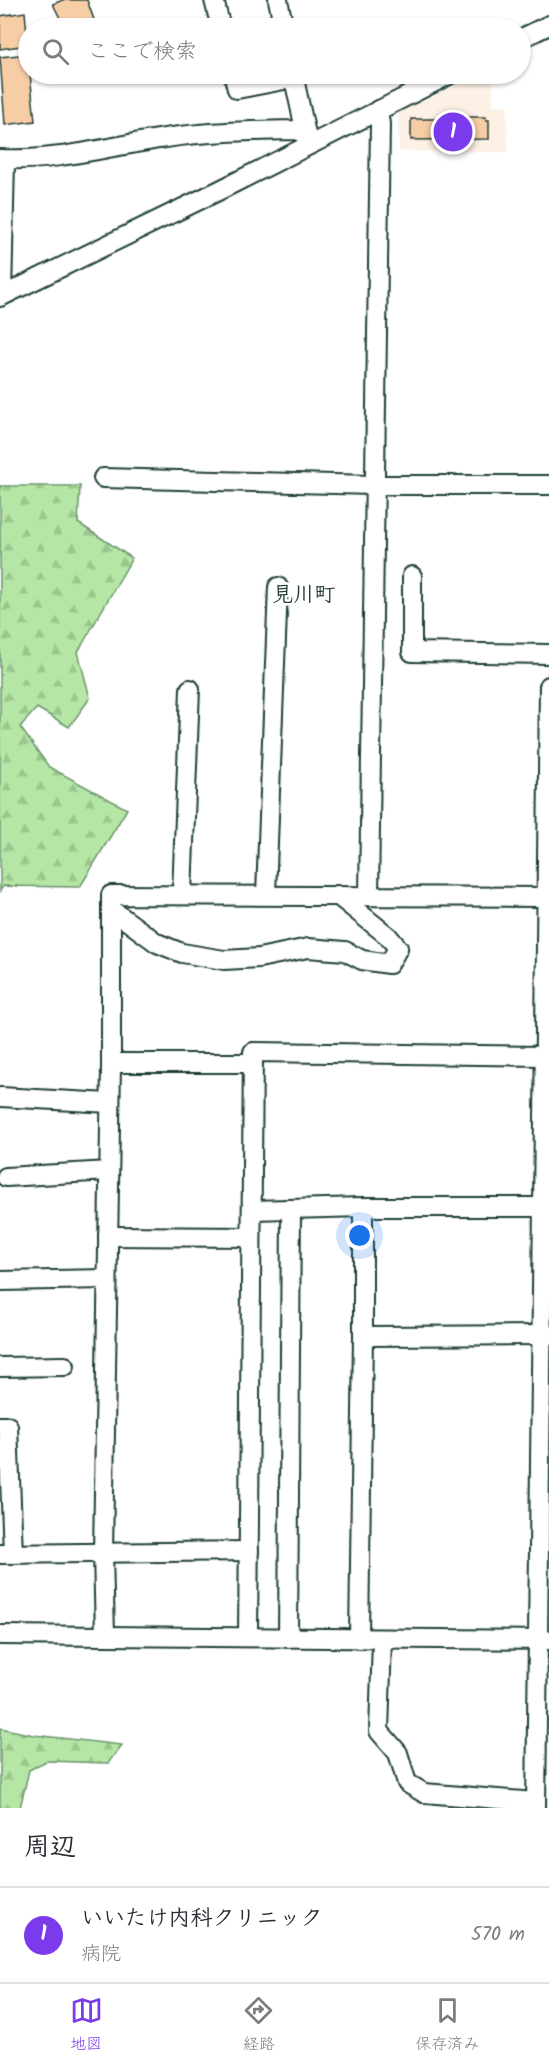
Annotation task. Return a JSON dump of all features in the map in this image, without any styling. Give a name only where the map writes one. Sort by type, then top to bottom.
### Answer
[{"type":"street","points":[[214,0],[218,18]]},
{"type":"street","points":[[278,0],[282,18]]},
{"type":"street","points":[[531,34],[549,25]]},
{"type":"street","points":[[236,84],[237,89],[259,84]]},
{"type":"street","points":[[296,84],[310,138]]},
{"type":"street","points":[[310,138],[299,130],[225,132],[167,138],[42,158],[3,159],[1,297],[310,138],[378,110],[431,84]]},
{"type":"street","points":[[369,896],[373,484],[380,124],[378,110]]},
{"type":"street","points":[[103,478],[549,485]]},
{"type":"street","points":[[412,576],[412,652],[549,654]]},
{"type":"street","points":[[266,894],[278,587]]},
{"type":"street","points":[[382,1640],[379,1731],[398,1753],[408,1783],[424,1793],[536,1805],[543,1641],[545,1335],[543,1207],[547,1086],[545,1056],[549,686]]},
{"type":"street","points":[[182,894],[190,689]]},
{"type":"street","points":[[105,1635],[102,1552],[111,1063],[111,895],[546,897]]},
{"type":"street","points":[[111,909],[157,943],[182,953],[224,960],[259,958],[308,948],[345,951],[362,960],[389,964],[398,948],[388,936],[337,895]]},
{"type":"street","points":[[248,1637],[253,1052],[545,1056]]},
{"type":"street","points":[[111,1063],[253,1063]]},
{"type":"street","points":[[0,1097],[110,1103]]},
{"type":"street","points":[[6,1177],[109,1171]]},
{"type":"street","points":[[252,1210],[363,1207],[543,1207]]},
{"type":"street","points":[[359,1639],[363,1207]]},
{"type":"street","points":[[288,1638],[291,1209]]},
{"type":"street","points":[[108,1236],[251,1237]]},
{"type":"street","points":[[0,1281],[107,1279]]},
{"type":"street","points":[[363,1336],[545,1335]]},
{"type":"street","points":[[0,1367],[65,1366]]},
{"type":"street","points":[[0,1426],[8,1426],[6,1554],[249,1551]]},
{"type":"street","points":[[0,1635],[543,1641]]},
{"type":"shaded area","points":[[458,84],[493,84],[493,105],[507,106],[508,152],[399,151],[398,113]]},
{"type":"green space","points":[[0,486],[80,486],[78,523],[132,558],[78,652],[90,698],[69,727],[37,708],[20,727],[49,767],[127,809],[80,887],[3,886],[0,891]]},
{"type":"green space","points":[[0,1728],[34,1735],[122,1745],[108,1763],[46,1761],[29,1770],[20,1808],[0,1808]]},
{"type":"building","points":[[63,0],[87,0],[93,18],[60,18],[53,4]]},
{"type":"building","points":[[25,12],[26,18],[18,18],[18,46],[0,49],[0,16]]},
{"type":"building","points":[[18,55],[18,84],[31,84],[35,121],[5,125],[0,57]]},
{"type":"building","points":[[442,117],[486,117],[486,120],[489,120],[489,139],[411,140],[411,119],[442,119]]},
{"type":"place","name":"いいたけ内科クリニック","points":[[453,132]]},
{"type":"district","name":"見川町","points":[[304,594]]}]
